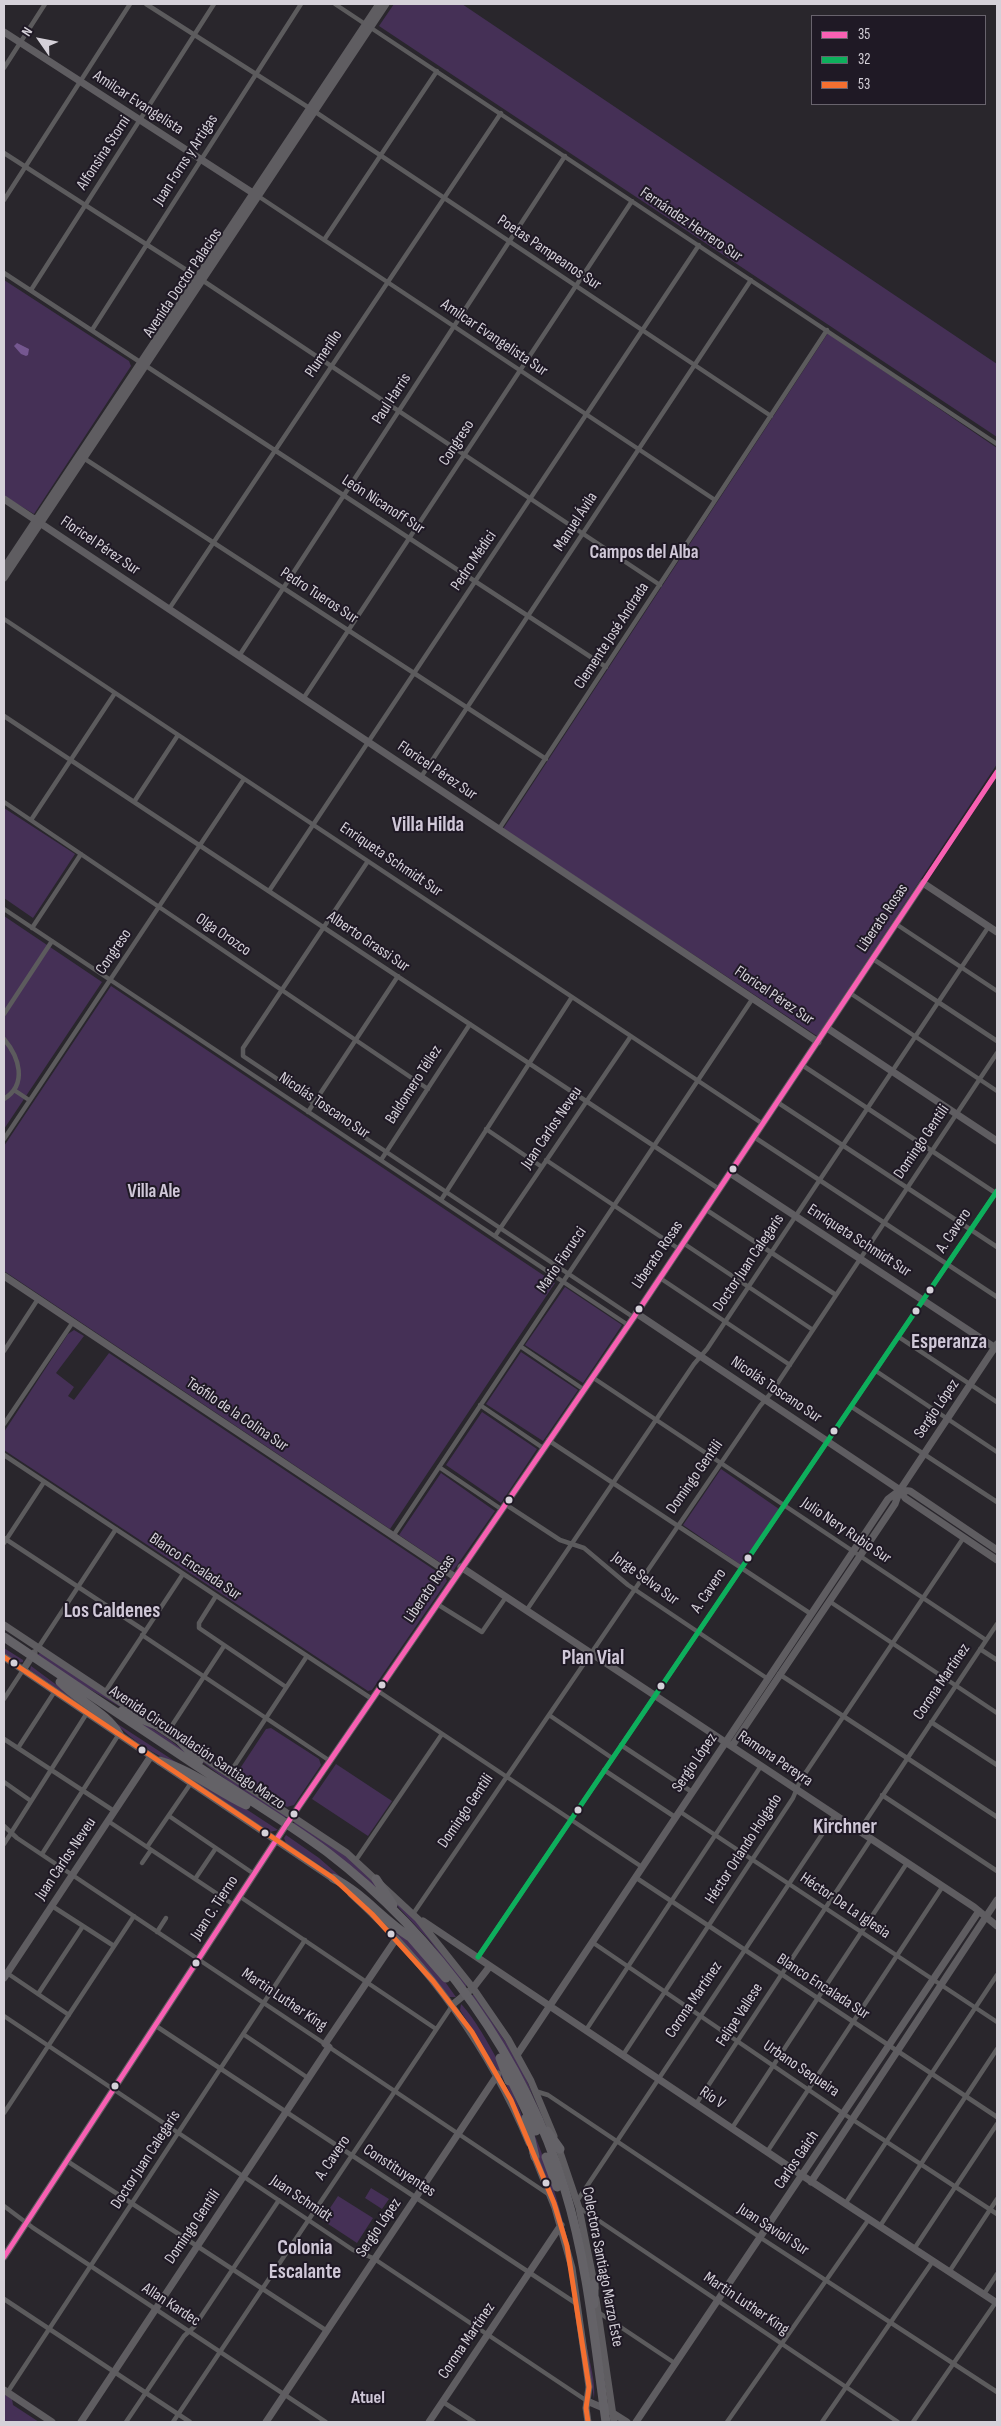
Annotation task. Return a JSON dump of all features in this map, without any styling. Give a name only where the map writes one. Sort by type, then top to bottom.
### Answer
[{"type":"highway","name":"Avenida Circunvalación Santiago Marzo","points":[[4,1639],[60,1682],[327,1852],[374,1892],[422,1940],[448,1970],[500,2058],[534,2126],[563,2205],[580,2282],[600,2407],[606,2422]]},
{"type":"highway","name":"Avenida Circunvalación Santiago Marzo","points":[[31,1658],[72,1682],[249,1804]]},
{"type":"highway","points":[[60,1682],[76,1697],[109,1719],[119,1734]]},
{"type":"highway","points":[[72,1682],[90,1690],[123,1712],[154,1724]]},
{"type":"highway","points":[[180,1741],[196,1759],[228,1781],[249,1804]]},
{"type":"highway","points":[[156,1758],[182,1768],[216,1790],[249,1804]]},
{"type":"highway","name":"Avenida Circunvalación Santiago Marzo","points":[[285,1827],[339,1870],[412,1938],[463,1996],[494,2036],[521,2084],[552,2156],[568,2203],[586,2281],[600,2381],[600,2422]]},
{"type":"highway","points":[[333,1878],[355,1890],[394,1926],[412,1938]]},
{"type":"highway","points":[[376,1879],[393,1904],[426,1939],[448,1970]]},
{"type":"highway","points":[[500,2058],[524,2114],[535,2157]]},
{"type":"highway","points":[[521,2084],[532,2099],[548,2132],[560,2150]]},
{"type":"highway","points":[[594,2284],[594,2304],[600,2354],[600,2381]]},
{"type":"street","points":[[4,68],[45,4]]},
{"type":"street","points":[[4,200],[130,4]]},
{"type":"street","name":"Poetas Pampeanos Sur","points":[[146,4],[312,110],[771,416]]},
{"type":"street","name":"Alfonsina Storni","points":[[31,290],[214,4]]},
{"type":"street","name":"Juan Forns y Artigas","points":[[92,330],[301,4]]},
{"type":"street","name":"Fernández Herrero Sur","points":[[335,4],[997,444]]},
{"type":"street","name":"Avenida Doctor Palacios","points":[[4,578],[38,522],[368,25],[379,4]]},
{"type":"street","name":"Avenida Doctor Palacios","points":[[368,25],[386,4]]},
{"type":"street","name":"Amilcar Evangelista","points":[[4,32],[255,195]]},
{"type":"street","points":[[324,240],[437,71]]},
{"type":"street","name":"Plumerillo","points":[[169,609],[501,113]]},
{"type":"street","points":[[4,153],[200,279],[660,585]]},
{"type":"street","name":"Paul Harris","points":[[239,656],[565,156]]},
{"type":"street","name":"Amilcar Evangelista Sur","points":[[255,195],[715,500]]},
{"type":"street","name":"Congreso","points":[[304,699],[632,201]]},
{"type":"street","name":"Pedro Médici","points":[[269,891],[699,245]]},
{"type":"street","name":"León Nicanoff Sur","points":[[4,273],[606,667]]},
{"type":"street","name":"Manuel Ávila","points":[[421,778],[751,280]]},
{"type":"street","name":"Clemente José Andrada","points":[[499,830],[827,330]]},
{"type":"street","name":"Pedro Tueros Sur","points":[[81,457],[546,759]]},
{"type":"street","name":"Floricel Pérez Sur","points":[[4,499],[818,1042]]},
{"type":"street","name":"Avenida Doctor Palacios","points":[[4,568],[38,522]]},
{"type":"street","name":"Enriqueta Schmidt Sur","points":[[4,619],[762,1124]]},
{"type":"street","points":[[31,820],[115,693]]},
{"type":"street","name":"Alberto Grassi Sur","points":[[4,716],[719,1189]]},
{"type":"street","points":[[134,802],[178,735]]},
{"type":"street","name":"Liberato Rosas","points":[[285,1827],[660,1278],[997,772]]},
{"type":"street","name":"Congreso","points":[[4,1139],[244,779]]},
{"type":"street","name":"Olga Orozco","points":[[4,802],[428,1089]]},
{"type":"street","points":[[32,928],[81,854]]},
{"type":"street","points":[[282,990],[368,861]]},
{"type":"street","points":[[924,883],[997,932]]},
{"type":"street","name":"Nicolás Toscano Sur","points":[[4,909],[628,1325]]},
{"type":"street","points":[[896,924],[997,991]]},
{"type":"street","name":"Doctor Juan Calegaris","points":[[526,1610],[725,1322],[989,926]]},
{"type":"street","points":[[4,1014],[52,941]]},
{"type":"street","points":[[873,959],[997,1041]]},
{"type":"street","points":[[308,1112],[398,976]]},
{"type":"street","name":"Nicolás Toscano Sur","points":[[282,990],[242,1050],[242,1054],[313,1104],[568,1274],[701,1357],[900,1490],[908,1491],[966,1534],[997,1560]]},
{"type":"street","points":[[850,993],[997,1091]]},
{"type":"street","points":[[441,1200],[572,997]]},
{"type":"street","name":"Mario Fiorucci","points":[[393,1536],[753,998]]},
{"type":"street","name":"Baldomero Téllez","points":[[381,1160],[470,1024]]},
{"type":"street","points":[[826,1028],[997,1141]]},
{"type":"street","name":"Juan Carlos Neveu","points":[[495,1236],[631,1036]]},
{"type":"street","points":[[4,1039],[17,1060],[19,1076],[14,1090],[4,1099]]},
{"type":"street","name":"Domingo Gentili","points":[[413,1914],[634,1589],[790,1365],[997,1054]]},
{"type":"street","points":[[802,1065],[997,1193]]},
{"type":"street","points":[[14,1090],[30,1100]]},
{"type":"street","points":[[777,1102],[997,1248]]},
{"type":"street","points":[[486,1129],[542,1167]]},
{"type":"street","points":[[754,1136],[997,1297]]},
{"type":"street","points":[[546,1160],[813,1330]]},
{"type":"street","name":"Enriqueta Schmidt Sur","points":[[730,1173],[996,1347]]},
{"type":"street","name":"A. Cavero","points":[[478,1957],[997,1193]]},
{"type":"street","points":[[706,1209],[836,1295]]},
{"type":"street","name":"Teófilo de la Colina Sur","points":[[5,1278],[455,1577]]},
{"type":"street","points":[[660,1278],[790,1365]]},
{"type":"street","points":[[4,1352],[6,1343],[38,1299]]},
{"type":"street","points":[[4,1424],[73,1322]]},
{"type":"street","points":[[899,1337],[997,1402]]},
{"type":"street","points":[[520,1346],[583,1389]]},
{"type":"street","name":"Sergio López","points":[[517,2054],[692,1792],[829,1601],[890,1498],[900,1490],[996,1347]]},
{"type":"street","points":[[876,1372],[997,1452]]},
{"type":"street","name":"Julio Nery Rubio Sur","points":[[592,1376],[986,1640]]},
{"type":"street","points":[[480,1405],[543,1448]]},
{"type":"street","points":[[852,1406],[997,1502]]},
{"type":"street","points":[[548,1440],[812,1614]]},
{"type":"street","name":"Blanco Encalada Sur","points":[[4,1455],[372,1699]]},
{"type":"street","name":"Jorge Selva Sur","points":[[439,1466],[562,1541],[584,1548],[634,1589],[768,1679]]},
{"type":"street","points":[[44,1482],[5,1540],[79,1586],[204,1676],[330,1760]]},
{"type":"street","points":[[4,1699],[116,1530]]},
{"type":"street","name":"Nicolás Toscano Sur","points":[[966,1534],[997,1550]]},
{"type":"street","name":"Héctor Orlando Holgado","points":[[623,2055],[844,1716],[966,1534]]},
{"type":"street","name":"Sergio López","points":[[728,1744],[768,1679],[777,1672],[812,1614],[857,1553]]},
{"type":"street","name":"Ramona Pereyra","points":[[461,1568],[943,1886],[997,1926]]},
{"type":"street","points":[[104,1692],[183,1574]]},
{"type":"street","points":[[216,1596],[198,1626],[201,1631],[286,1686]]},
{"type":"street","points":[[437,1604],[482,1632],[506,1597]]},
{"type":"street","points":[[829,1601],[997,1713]]},
{"type":"street","name":"Corona Martínez","points":[[859,1831],[997,1624]]},
{"type":"street","name":"Colectora Santiago Marzo Este","points":[[4,1625],[356,1860],[413,1914],[473,1988],[517,2054],[535,2091],[560,2150],[578,2204],[594,2284],[614,2422]]},
{"type":"street","points":[[167,1733],[224,1646]]},
{"type":"street","points":[[980,1649],[997,1660]]},
{"type":"street","points":[[229,1774],[307,1656]]},
{"type":"street","name":"Colectora Santiago Marzo Este","points":[[4,1657],[333,1878],[396,1939],[452,2005],[498,2074],[535,2157],[561,2225],[572,2268],[589,2387],[587,2401],[588,2422]]},
{"type":"street","points":[[777,1672],[997,1817]]},
{"type":"street","points":[[18,1748],[55,1691]]},
{"type":"street","points":[[378,1691],[642,1867]]},
{"type":"street","points":[[4,1844],[87,1712]]},
{"type":"street","points":[[548,1716],[612,1758]]},
{"type":"street","points":[[931,1722],[997,1766]]},
{"type":"street","points":[[42,1854],[119,1734]]},
{"type":"street","points":[[356,1860],[442,1734]]},
{"type":"street","points":[[4,1739],[114,1811]]},
{"type":"street","points":[[621,1745],[692,1792]]},
{"type":"street","name":"Juan Carlos Neveu","points":[[5,1976],[114,1811],[156,1758]]},
{"type":"street","points":[[586,2030],[761,1766]]},
{"type":"street","name":"Héctor De La Iglesia","points":[[604,1770],[716,1835],[997,2022]]},
{"type":"street","points":[[4,1782],[31,1801]]},
{"type":"street","points":[[142,1863],[149,1848],[191,1782]]},
{"type":"street","points":[[882,1795],[997,1871]]},
{"type":"street","name":"Corona Martínez","points":[[578,2204],[617,2141],[834,1815]]},
{"type":"street","points":[[169,1816],[254,1874]]},
{"type":"street","points":[[108,1821],[234,1905]]},
{"type":"street","name":"Martin Luther King","points":[[4,1826],[72,1875],[550,2196]]},
{"type":"street","name":"Juan C. Tierno","points":[[4,2257],[285,1827]]},
{"type":"street","name":"Felipe Vallese","points":[[696,2104],[871,1839]]},
{"type":"street","points":[[195,1879],[216,1848]]},
{"type":"street","points":[[732,2128],[907,1863]]},
{"type":"street","name":"Blanco Encalada Sur","points":[[635,1876],[817,1999],[997,2117]]},
{"type":"street","points":[[767,2152],[943,1886]]},
{"type":"street","points":[[239,1896],[436,2029]]},
{"type":"street","name":"Carlos Gaich","points":[[811,2182],[997,1900]]},
{"type":"street","points":[[52,1906],[114,1946]]},
{"type":"street","name":"Carlos Gaich","points":[[636,2422],[803,2176],[979,1911]]},
{"type":"street","name":"Río V","points":[[413,1914],[811,2182],[997,2303]]},
{"type":"street","points":[[4,2113],[134,1916]]},
{"type":"street","points":[[157,1932],[166,1918]]},
{"type":"street","points":[[38,1994],[83,1926]]},
{"type":"street","name":"Domingo Gentili","points":[[81,2422],[286,2112],[366,1982],[396,1939]]},
{"type":"street","name":"Doctor Juan Calegaris","points":[[6,2392],[132,2204],[304,1940]]},
{"type":"street","name":"Urbano Sequeira","points":[[592,1942],[844,2114],[997,2214]]},
{"type":"street","name":"A. Cavero","points":[[173,2422],[452,2005],[473,1988],[490,1966]]},
{"type":"street","points":[[845,2204],[997,1975]]},
{"type":"street","points":[[5,1976],[38,1994],[69,2015]]},
{"type":"street","name":"Juan Schmidt","points":[[4,2016],[307,2220],[355,2251],[375,2260],[587,2401],[613,2413],[626,2422]]},
{"type":"street","name":"Constituyentes","points":[[156,2026],[577,2304]]},
{"type":"street","points":[[243,2034],[308,2078]]},
{"type":"street","points":[[880,2226],[997,2049]]},
{"type":"street","name":"Sergio López","points":[[266,2422],[498,2074]]},
{"type":"street","name":"Juan Savioli Sur","points":[[535,2091],[548,2095],[761,2238],[997,2392]]},
{"type":"street","points":[[914,2249],[997,2124]]},
{"type":"street","points":[[67,2161],[327,2331]]},
{"type":"street","points":[[949,2272],[997,2199]]},
{"type":"street","points":[[126,2422],[233,2270],[279,2200]]},
{"type":"street","name":"Martin Luther King","points":[[578,2204],[898,2422]]},
{"type":"street","name":"Allan Kardec","points":[[4,2206],[90,2266],[326,2422]]},
{"type":"street","points":[[728,2422],[869,2219]]},
{"type":"street","name":"Corona Martínez","points":[[429,2422],[561,2225]]},
{"type":"street","points":[[822,2422],[933,2261]]},
{"type":"street","points":[[984,2294],[997,2274]]},
{"type":"street","points":[[4,2299],[190,2422]]},
{"type":"street","points":[[913,2422],[997,2303]]},
{"type":"street","points":[[598,2312],[676,2364]]},
{"type":"street","points":[[6,2392],[52,2422]]},
{"type":"street","points":[[443,2402],[474,2422]]},
{"type":"shaded area","points":[[394,4],[462,4],[997,364],[997,437],[379,26]]},
{"type":"shaded area","points":[[4,280],[129,361],[131,366],[34,514],[4,496]]},
{"type":"shaded area","points":[[828,333],[997,448],[997,764],[817,1036],[503,829]]},
{"type":"shaded area","points":[[17,343],[29,349],[28,355],[21,354],[14,346]]},
{"type":"shaded area","points":[[4,808],[75,854],[33,918],[4,898]]},
{"type":"shaded area","points":[[4,916],[102,982],[4,1129]]},
{"type":"shaded area","points":[[111,986],[555,1283],[390,1529],[4,1271],[4,1146]]},
{"type":"shaded area","points":[[565,1287],[622,1325],[583,1383],[525,1345]]},
{"type":"shaded area","points":[[74,1330],[84,1336],[56,1373],[74,1387],[68,1396],[74,1400],[109,1353],[445,1577],[447,1581],[372,1690],[368,1691],[4,1450],[4,1432],[68,1334]]},
{"type":"shaded area","points":[[521,1352],[578,1390],[543,1441],[486,1404]]},
{"type":"shaded area","points":[[482,1412],[537,1449],[501,1503],[446,1465]]},
{"type":"shaded area","points":[[721,1469],[779,1509],[741,1565],[683,1525]]},
{"type":"shaded area","points":[[441,1473],[495,1511],[453,1571],[399,1535]]},
{"type":"shaded area","points":[[4,1648],[23,1660],[23,1662],[17,1663],[4,1654]]},
{"type":"shaded area","points":[[40,1653],[131,1713],[65,1675],[37,1655]]},
{"type":"shaded area","points":[[31,1666],[112,1726],[30,1670]]},
{"type":"shaded area","points":[[128,1716],[162,1734],[192,1758]]},
{"type":"shaded area","points":[[116,1723],[179,1764],[145,1747]]},
{"type":"shaded area","points":[[271,1728],[319,1759],[321,1765],[294,1805],[287,1807],[240,1776],[239,1770],[266,1729]]},
{"type":"shaded area","points":[[196,1757],[286,1816],[285,1819],[229,1782]]},
{"type":"shaded area","points":[[336,1764],[392,1801],[368,1836],[312,1799]]},
{"type":"shaded area","points":[[176,1769],[243,1807],[278,1830],[270,1832]]},
{"type":"shaded area","points":[[295,1822],[345,1855],[371,1877],[388,1900],[293,1824]]},
{"type":"shaded area","points":[[286,1835],[319,1858],[350,1885],[286,1843],[284,1838]]},
{"type":"shaded area","points":[[349,1888],[410,1942],[443,1979],[456,1997],[449,1997]]},
{"type":"shaded area","points":[[391,1896],[421,1926],[467,1984],[465,1988],[429,1940],[399,1908]]},
{"type":"shaded area","points":[[471,1995],[474,1995],[509,2047],[524,2074],[550,2135],[531,2092]]},
{"type":"shaded area","points":[[461,2004],[479,2028],[499,2063],[522,2115],[525,2128],[506,2084],[460,2010]]},
{"type":"shaded area","points":[[531,2126],[551,2179],[572,2259],[593,2378],[594,2399],[577,2290],[537,2156]]},
{"type":"shaded area","points":[[371,2188],[389,2199],[382,2209],[365,2198]]},
{"type":"shaded area","points":[[338,2196],[373,2218],[357,2243],[322,2220]]},
{"type":"shaded area","points":[[4,2394],[12,2399],[13,2405],[39,2422],[4,2422]]},
{"type":"transit line","name":"35","points":[[4,2257],[286,1825],[638,1311],[997,772]]},
{"type":"transit line","name":"32","points":[[478,1957],[997,1191]]},
{"type":"transit line","name":"53","points":[[4,1657],[333,1878],[372,1914],[433,1981],[472,2032],[511,2100],[554,2203],[567,2246],[589,2387],[586,2408],[588,2422]]},
{"type":"district","name":"Campos del Alba","points":[[644,553]]},
{"type":"district","name":"Villa Hilda","points":[[428,826]]},
{"type":"district","name":"Villa Ale","points":[[154,1192]]},
{"type":"district","name":"Esperanza","points":[[949,1343]]},
{"type":"district","name":"Los Caldenes","points":[[112,1612]]},
{"type":"district","name":"Plan Vial","points":[[593,1659]]},
{"type":"district","name":"Kirchner","points":[[845,1828]]},
{"type":"district","name":"Colonia Escalante","points":[[305,2261]]},
{"type":"district","name":"Atuel","points":[[368,2398]]}]
